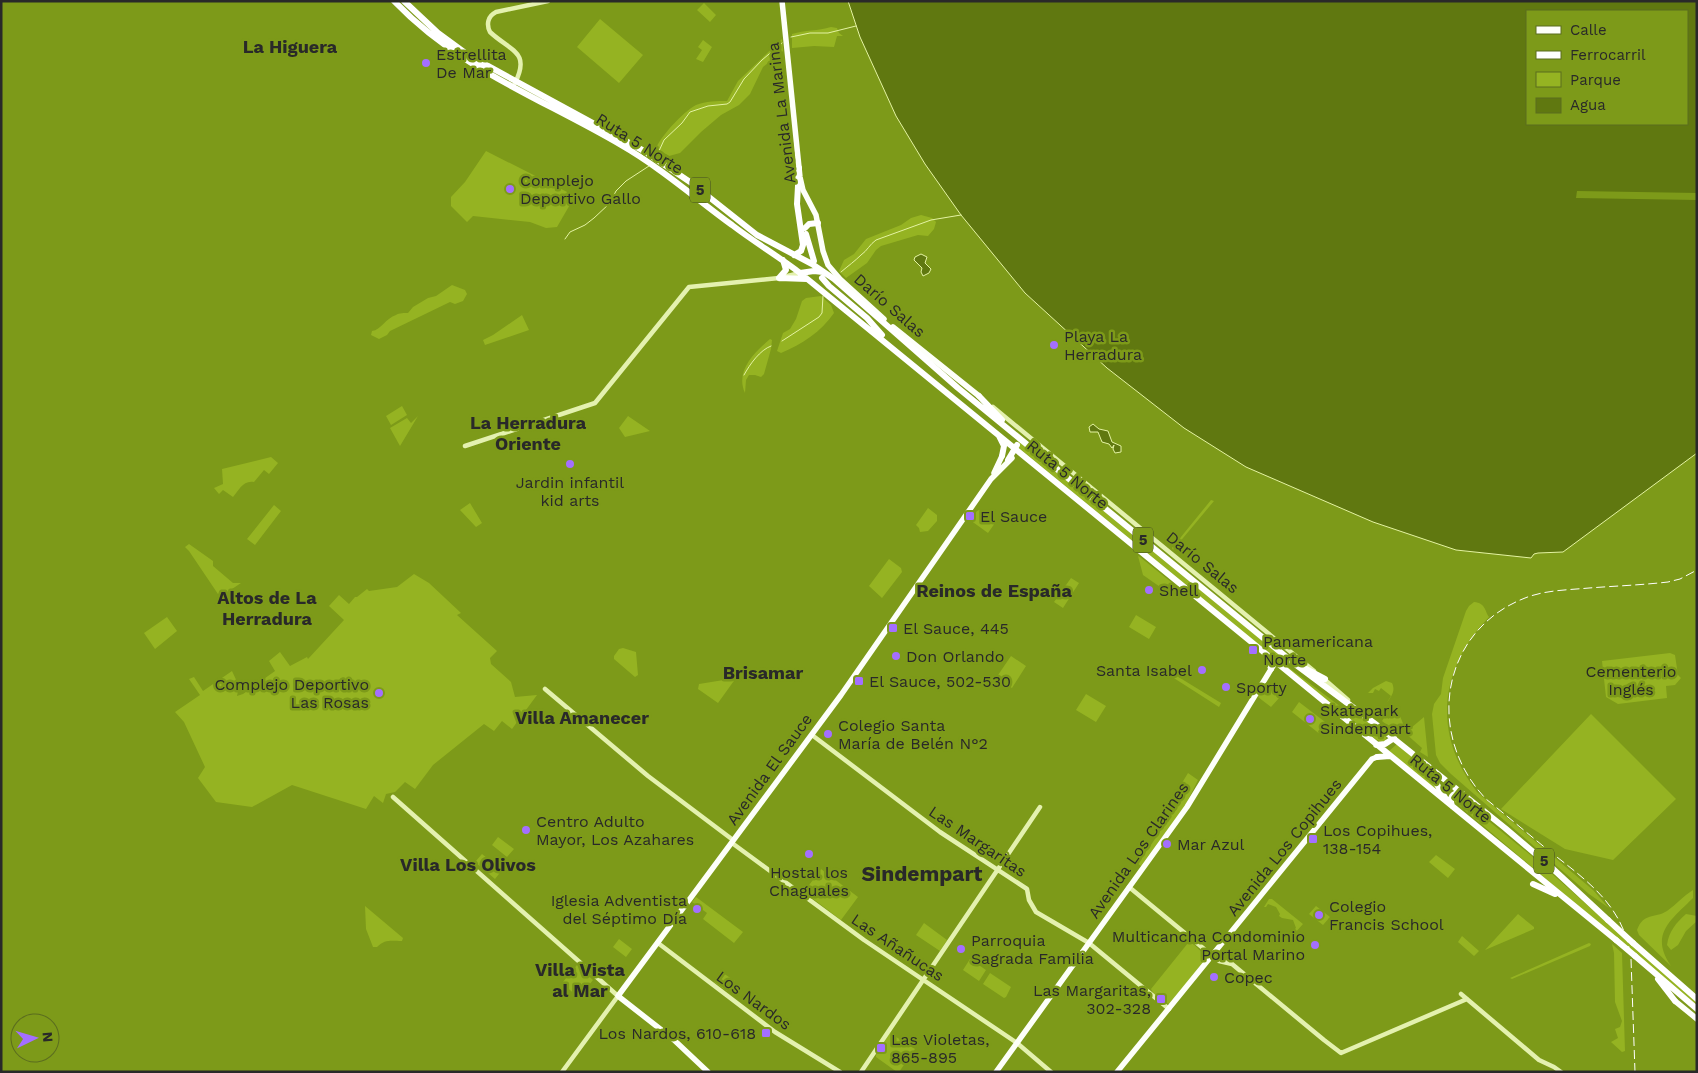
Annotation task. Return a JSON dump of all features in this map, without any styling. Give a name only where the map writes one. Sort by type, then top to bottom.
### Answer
[{"type":"highway","name":"Ruta 5 Norte","points":[[394,1],[443,46],[478,68],[514,84],[644,151],[690,182],[750,230],[794,255],[842,286],[885,322],[943,376],[1013,434],[1287,658],[1394,738],[1538,856],[1697,999]]},
{"type":"highway","name":"Ruta 5 Norte","points":[[404,1],[455,46],[514,84],[640,156],[682,186],[737,230],[809,279],[1616,940],[1697,1009]]},
{"type":"highway","points":[[794,255],[801,251],[803,245],[797,204],[799,168]]},
{"type":"highway","points":[[798,184],[805,228],[814,261]]},
{"type":"highway","points":[[805,228],[809,224],[818,223]]},
{"type":"highway","points":[[779,278],[786,270],[783,260]]},
{"type":"highway","points":[[800,273],[814,271],[823,275],[829,286],[867,318],[893,348]]},
{"type":"highway","points":[[779,278],[799,277],[809,279]]},
{"type":"highway","points":[[979,396],[1013,434],[1017,444],[1016,449],[1007,458]]},
{"type":"highway","points":[[997,433],[1004,446],[1007,458]]},
{"type":"highway","points":[[1007,458],[1018,456],[1027,458]]},
{"type":"highway","points":[[1264,652],[1271,669]]},
{"type":"highway","points":[[1287,658],[1325,680]]},
{"type":"highway","points":[[1277,662],[1283,661],[1295,664]]},
{"type":"highway","points":[[1376,744],[1385,744],[1394,738]]},
{"type":"highway","points":[[1377,757],[1390,756]]},
{"type":"highway","points":[[1431,769],[1438,786],[1452,807]]},
{"type":"highway","points":[[1452,807],[1451,796],[1461,793]]},
{"type":"highway","points":[[1533,884],[1562,897]]},
{"type":"highway","points":[[1647,966],[1675,1001]]},
{"type":"highway","points":[[1672,978],[1697,993]]},
{"type":"main road","name":"Avenida La Marina","points":[[782,1],[802,186],[814,210],[824,255],[835,274]]},
{"type":"main road","name":"Darío Salas","points":[[835,274],[885,322],[979,396]]},
{"type":"main road","name":"Avenida El Sauce","points":[[618,996],[812,734],[1007,458]]},
{"type":"main road","name":"Avenida Los Clarines","points":[[996,1072],[1187,807],[1277,662]]},
{"type":"main road","name":"Avenida Los Copihues","points":[[1117,1072],[1371,761],[1377,757]]},
{"type":"main road","points":[[618,996],[673,1039],[708,1072]]},
{"type":"main road","points":[[1675,1001],[1697,1020]]},
{"type":"street","points":[[514,84],[521,66],[520,57],[514,50],[490,32],[488,20],[496,12],[548,1]]},
{"type":"street","points":[[465,446],[595,403],[689,287],[779,278],[800,273]]},
{"type":"street","name":"Darío Salas","points":[[979,396],[1325,680],[1368,718]]},
{"type":"street","name":"Las Añañucas","points":[[545,690],[648,776],[732,842],[864,940],[1017,1043],[1051,1072]]},
{"type":"street","name":"Las Margaritas","points":[[812,734],[929,823],[1028,889],[1029,900],[1036,912],[1089,943],[1169,1008]]},
{"type":"street","points":[[392,797],[618,996]]},
{"type":"street","points":[[861,1072],[1040,807]]},
{"type":"street","points":[[1129,887],[1212,956],[1219,961],[1232,964],[1341,1053],[1467,1000]]},
{"type":"street","name":"Los Nardos","points":[[658,942],[786,1040],[840,1072]]},
{"type":"street","points":[[1460,994],[1539,1060],[1561,1072]]},
{"type":"street","name":"Avenida El Sauce","points":[[562,1072],[618,996]]},
{"type":"green space","points":[[704,3],[716,15],[710,22],[697,10]]},
{"type":"green space","points":[[600,19],[643,55],[619,83],[577,47]]},
{"type":"green space","points":[[831,27],[837,28],[843,36],[837,36],[834,47],[792,48],[792,34]]},
{"type":"green space","points":[[782,39],[783,51],[763,67],[750,94],[739,105],[721,115],[680,153],[669,156],[656,148],[679,118],[691,108],[704,103],[727,101],[738,81]]},
{"type":"green space","points":[[703,40],[712,47],[703,62],[696,59],[702,50],[698,47]]},
{"type":"green space","name":"Complejo Deportivo Gallo","points":[[486,151],[575,196],[557,227],[546,228],[530,222],[473,216],[467,222],[451,206],[451,197],[465,182]]},
{"type":"green space","points":[[921,215],[932,218],[936,222],[934,229],[928,236],[918,235],[881,246],[867,263],[846,278],[839,271],[844,260],[854,254],[866,239]]},
{"type":"green space","points":[[452,285],[465,290],[467,294],[463,301],[455,304],[450,302],[390,331],[379,339],[371,335],[372,331],[392,317],[408,313],[413,307],[428,298],[436,296]]},
{"type":"green space","points":[[821,296],[831,305],[834,313],[829,320],[817,332],[796,346],[781,353],[777,351],[783,333],[790,329],[796,319],[802,301],[806,298]]},
{"type":"green space","points":[[522,315],[529,330],[485,345],[483,340]]},
{"type":"green space","points":[[770,339],[772,340],[771,349],[764,374],[761,377],[749,375],[746,380],[745,393],[742,377],[744,370],[752,356]]},
{"type":"green space","points":[[402,406],[407,415],[391,425],[386,416]]},
{"type":"green space","points":[[418,416],[400,446],[390,428],[407,418],[411,423]]},
{"type":"green space","points":[[628,416],[650,431],[625,437],[619,428]]},
{"type":"green space","points":[[1018,441],[1282,658],[1274,657],[1018,447]]},
{"type":"green space","points":[[271,457],[278,463],[269,474],[264,470],[254,482],[242,486],[233,497],[223,490],[219,494],[214,488],[223,484],[222,469]]},
{"type":"green space","points":[[1211,500],[1214,501],[1173,550],[1172,548]]},
{"type":"green space","points":[[470,503],[482,523],[476,527],[460,510]]},
{"type":"green space","points":[[274,505],[281,511],[255,545],[247,539]]},
{"type":"green space","points":[[928,508],[937,515],[937,521],[928,531],[920,532],[916,525]]},
{"type":"green space","points":[[979,510],[995,523],[988,533],[970,520]]},
{"type":"green space","points":[[189,544],[213,561],[213,566],[233,583],[241,583],[220,597],[185,547]]},
{"type":"green space","points":[[1138,556],[1176,586],[1163,589],[1143,575]]},
{"type":"green space","points":[[889,559],[901,568],[902,572],[882,598],[869,586]]},
{"type":"green space","name":"Complejo Deportivo Las Rosas","points":[[414,574],[429,583],[461,613],[457,615],[497,651],[490,658],[491,664],[511,682],[515,697],[537,695],[512,729],[502,721],[494,731],[484,724],[433,765],[415,789],[405,782],[395,792],[386,794],[383,803],[374,796],[366,809],[292,785],[252,807],[216,802],[198,778],[205,767],[184,722],[175,712],[200,695],[189,679],[194,677],[203,691],[232,671],[239,686],[237,696],[243,694],[275,671],[269,661],[280,652],[290,666],[307,657],[308,659],[344,620],[329,606],[339,595],[349,604],[355,597],[367,589],[369,591],[397,587]]},
{"type":"green space","points":[[1071,578],[1079,583],[1063,608],[1054,602]]},
{"type":"green space","points":[[1474,602],[1483,606],[1489,617],[1472,637],[1460,658],[1451,680],[1447,702],[1448,725],[1453,748],[1463,770],[1477,792],[1593,890],[1609,908],[1589,894],[1451,774],[1440,763],[1436,755],[1432,714],[1434,704],[1441,694],[1443,678],[1466,611]]},
{"type":"green space","points":[[1136,615],[1156,627],[1149,639],[1129,627]]},
{"type":"green space","points":[[167,617],[177,631],[155,649],[144,633]]},
{"type":"green space","points":[[623,648],[636,652],[638,675],[635,677],[614,659],[619,649]]},
{"type":"green space","name":"Cementerio Inglés","points":[[1670,653],[1675,655],[1678,675],[1681,678],[1675,685],[1666,686],[1667,698],[1618,704],[1606,697],[1602,661]]},
{"type":"green space","points":[[1011,656],[1026,666],[1012,688],[996,678]]},
{"type":"green space","points":[[1284,664],[1341,707],[1369,722],[1386,736],[1386,741],[1377,740]]},
{"type":"green space","points":[[1167,670],[1221,703],[1219,707],[1166,673]]},
{"type":"green space","points":[[736,678],[718,703],[698,689],[699,684]]},
{"type":"green space","points":[[1386,681],[1392,683],[1393,689],[1391,696],[1381,688],[1379,691],[1375,689],[1373,693],[1368,693]]},
{"type":"green space","points":[[1266,686],[1280,697],[1271,707],[1258,697]]},
{"type":"green space","points":[[1086,694],[1106,706],[1096,722],[1076,710]]},
{"type":"green space","name":"Skatepark Sindempart","points":[[1299,702],[1329,725],[1321,735],[1292,712]]},
{"type":"green space","points":[[1396,714],[1400,716],[1404,726],[1396,732],[1382,721],[1386,715],[1388,719]]},
{"type":"green space","points":[[1591,714],[1676,799],[1613,860],[1565,849],[1501,809]]},
{"type":"green space","points":[[1424,717],[1428,757],[1420,752],[1422,748],[1405,733]]},
{"type":"green space","points":[[1397,744],[1429,770],[1441,795],[1389,751]]},
{"type":"green space","points":[[1188,773],[1198,780],[1185,806],[1141,866],[1137,863],[1180,801],[1174,796]]},
{"type":"green space","points":[[1458,796],[1534,858],[1697,1002],[1697,1007],[1454,801],[1454,798]]},
{"type":"green space","points":[[498,837],[514,849],[507,857],[492,845]]},
{"type":"green space","points":[[482,854],[502,870],[495,879],[475,862]]},
{"type":"green space","points":[[1436,855],[1455,869],[1448,878],[1429,862]]},
{"type":"green space","points":[[821,869],[858,897],[841,920],[804,892]]},
{"type":"green space","points":[[1693,890],[1693,898],[1677,913],[1665,928],[1662,936],[1665,955],[1671,966],[1639,935],[1637,930],[1646,918],[1667,911]]},
{"type":"green space","points":[[696,897],[743,932],[734,943],[703,919],[707,913],[692,902]]},
{"type":"green space","points":[[1269,899],[1272,899],[1303,924],[1294,934],[1292,932],[1296,928],[1293,920],[1279,916],[1280,914],[1276,907],[1268,904],[1264,907]]},
{"type":"green space","points":[[365,906],[403,938],[402,941],[386,942],[373,947],[366,929]]},
{"type":"green space","name":"Colegio Francis School","points":[[1316,906],[1330,917],[1323,925],[1309,914]]},
{"type":"green space","points":[[1518,914],[1534,929],[1485,950]]},
{"type":"green space","points":[[1686,914],[1697,916],[1697,921],[1686,931],[1678,945],[1671,950],[1667,945],[1671,931]]},
{"type":"green space","points":[[924,923],[947,940],[940,951],[916,935]]},
{"type":"green space","points":[[1462,936],[1479,951],[1474,956],[1458,942]]},
{"type":"green space","points":[[619,939],[632,949],[626,957],[613,947]]},
{"type":"green space","points":[[1191,942],[1207,957],[1170,1004],[1156,996],[1151,989],[1188,943]]},
{"type":"green space","points":[[1589,943],[1591,944],[1590,946],[1512,979],[1510,978]]},
{"type":"green space","points":[[1612,944],[1622,953],[1625,1051],[1622,1052],[1611,1042],[1618,1038],[1615,1029],[1620,1027],[1622,1021],[1615,1002],[1614,953]]},
{"type":"green space","points":[[970,959],[986,970],[979,981],[963,970]]},
{"type":"green space","points":[[577,965],[593,980],[579,998],[562,983]]},
{"type":"green space","points":[[720,971],[735,981],[727,991],[714,982]]},
{"type":"green space","points":[[990,973],[1011,987],[1006,997],[1004,998],[983,984]]},
{"type":"green space","points":[[890,1033],[915,1049],[899,1072],[876,1057]]},
{"type":"water","points":[[848,1],[1697,1],[1697,453],[1563,552],[1538,553],[1534,554],[1531,558],[1456,550],[1373,522],[1246,467],[1184,428],[1107,368],[1025,293],[961,215],[925,164],[896,116],[860,37]]},
{"type":"water","points":[[921,254],[927,257],[925,263],[931,269],[929,273],[923,276],[922,268],[914,260],[915,257]]},
{"type":"water","points":[[1093,424],[1099,429],[1108,431],[1112,442],[1121,446],[1121,452],[1115,453],[1114,445],[1112,448],[1109,444],[1102,442],[1098,432],[1090,432],[1089,427]]},
{"type":"pier","points":[[1577,191],[1697,193],[1697,200],[1576,198]]},
{"type":"waterway","points":[[791,37],[810,33],[828,33],[856,26]]},
{"type":"waterway","points":[[659,151],[664,140],[682,123],[690,112],[730,102],[744,79],[782,43]]},
{"type":"waterway","points":[[565,239],[570,232],[585,225],[610,203],[616,191],[626,181],[649,166]]},
{"type":"waterway","points":[[841,272],[876,240],[931,220],[961,215]]},
{"type":"waterway","points":[[782,341],[819,317],[822,313],[823,296]]},
{"type":"waterway","points":[[744,375],[756,358],[771,346]]},
{"type":"railway","points":[[1635,1072],[1631,959],[1621,924],[1602,896],[1590,884],[1486,799],[1467,773],[1454,745],[1449,716],[1451,687],[1459,659],[1474,634],[1496,613],[1525,598],[1540,593],[1557,591],[1668,582],[1680,579],[1697,570]]},
{"type":"place","name":"Estrellita De Mar","points":[[426,63]]},
{"type":"place","name":"Complejo Deportivo Gallo","points":[[510,189]]},
{"type":"place","name":"Playa La Herradura","points":[[1054,345]]},
{"type":"place","name":"Jardin infantil kid arts","points":[[570,464]]},
{"type":"place","name":"El Sauce","points":[[970,516]]},
{"type":"place","name":"Shell","points":[[1149,590]]},
{"type":"place","name":"El Sauce, 445","points":[[893,628]]},
{"type":"place","name":"Panamericana Norte","points":[[1253,650]]},
{"type":"place","name":"Don Orlando","points":[[896,656]]},
{"type":"place","name":"Santa Isabel","points":[[1202,670]]},
{"type":"place","name":"El Sauce, 502-530","points":[[859,681]]},
{"type":"place","name":"Sporty","points":[[1226,687]]},
{"type":"place","name":"Complejo Deportivo Las Rosas","points":[[379,693]]},
{"type":"place","name":"Skatepark Sindempart","points":[[1310,719]]},
{"type":"place","name":"Colegio Santa María de Belén N°2","points":[[828,734]]},
{"type":"place","name":"Centro Adulto Mayor, Los Azahares","points":[[526,830]]},
{"type":"place","name":"Los Copihues, 138-154","points":[[1313,839]]},
{"type":"place","name":"Mar Azul","points":[[1167,844]]},
{"type":"place","name":"Hostal los Chaguales","points":[[809,854]]},
{"type":"place","name":"Iglesia Adventista del Séptimo Día","points":[[697,909]]},
{"type":"place","name":"Colegio Francis School","points":[[1319,915]]},
{"type":"place","name":"Multicancha Condominio Portal Marino","points":[[1315,945]]},
{"type":"place","name":"Parroquia Sagrada Familia","points":[[961,949]]},
{"type":"place","name":"Copec","points":[[1214,977]]},
{"type":"place","name":"Las Margaritas, 302-328","points":[[1161,999]]},
{"type":"place","name":"Los Nardos, 610-618","points":[[766,1033]]},
{"type":"place","name":"Las Violetas, 865-895","points":[[881,1048]]},
{"type":"district","name":"La Higuera","points":[[290,47]]},
{"type":"district","name":"La Herradura Oriente","points":[[528,433]]},
{"type":"district","name":"Reinos de España","points":[[994,591]]},
{"type":"district","name":"Altos de La Herradura","points":[[267,608]]},
{"type":"district","name":"Brisamar","points":[[763,673]]},
{"type":"district","name":"Villa Amanecer","points":[[582,718]]},
{"type":"district","name":"Villa Los Olivos","points":[[468,865]]},
{"type":"district","name":"Sindempart","points":[[922,874]]},
{"type":"district","name":"Villa Vista al Mar","points":[[580,980]]}]
